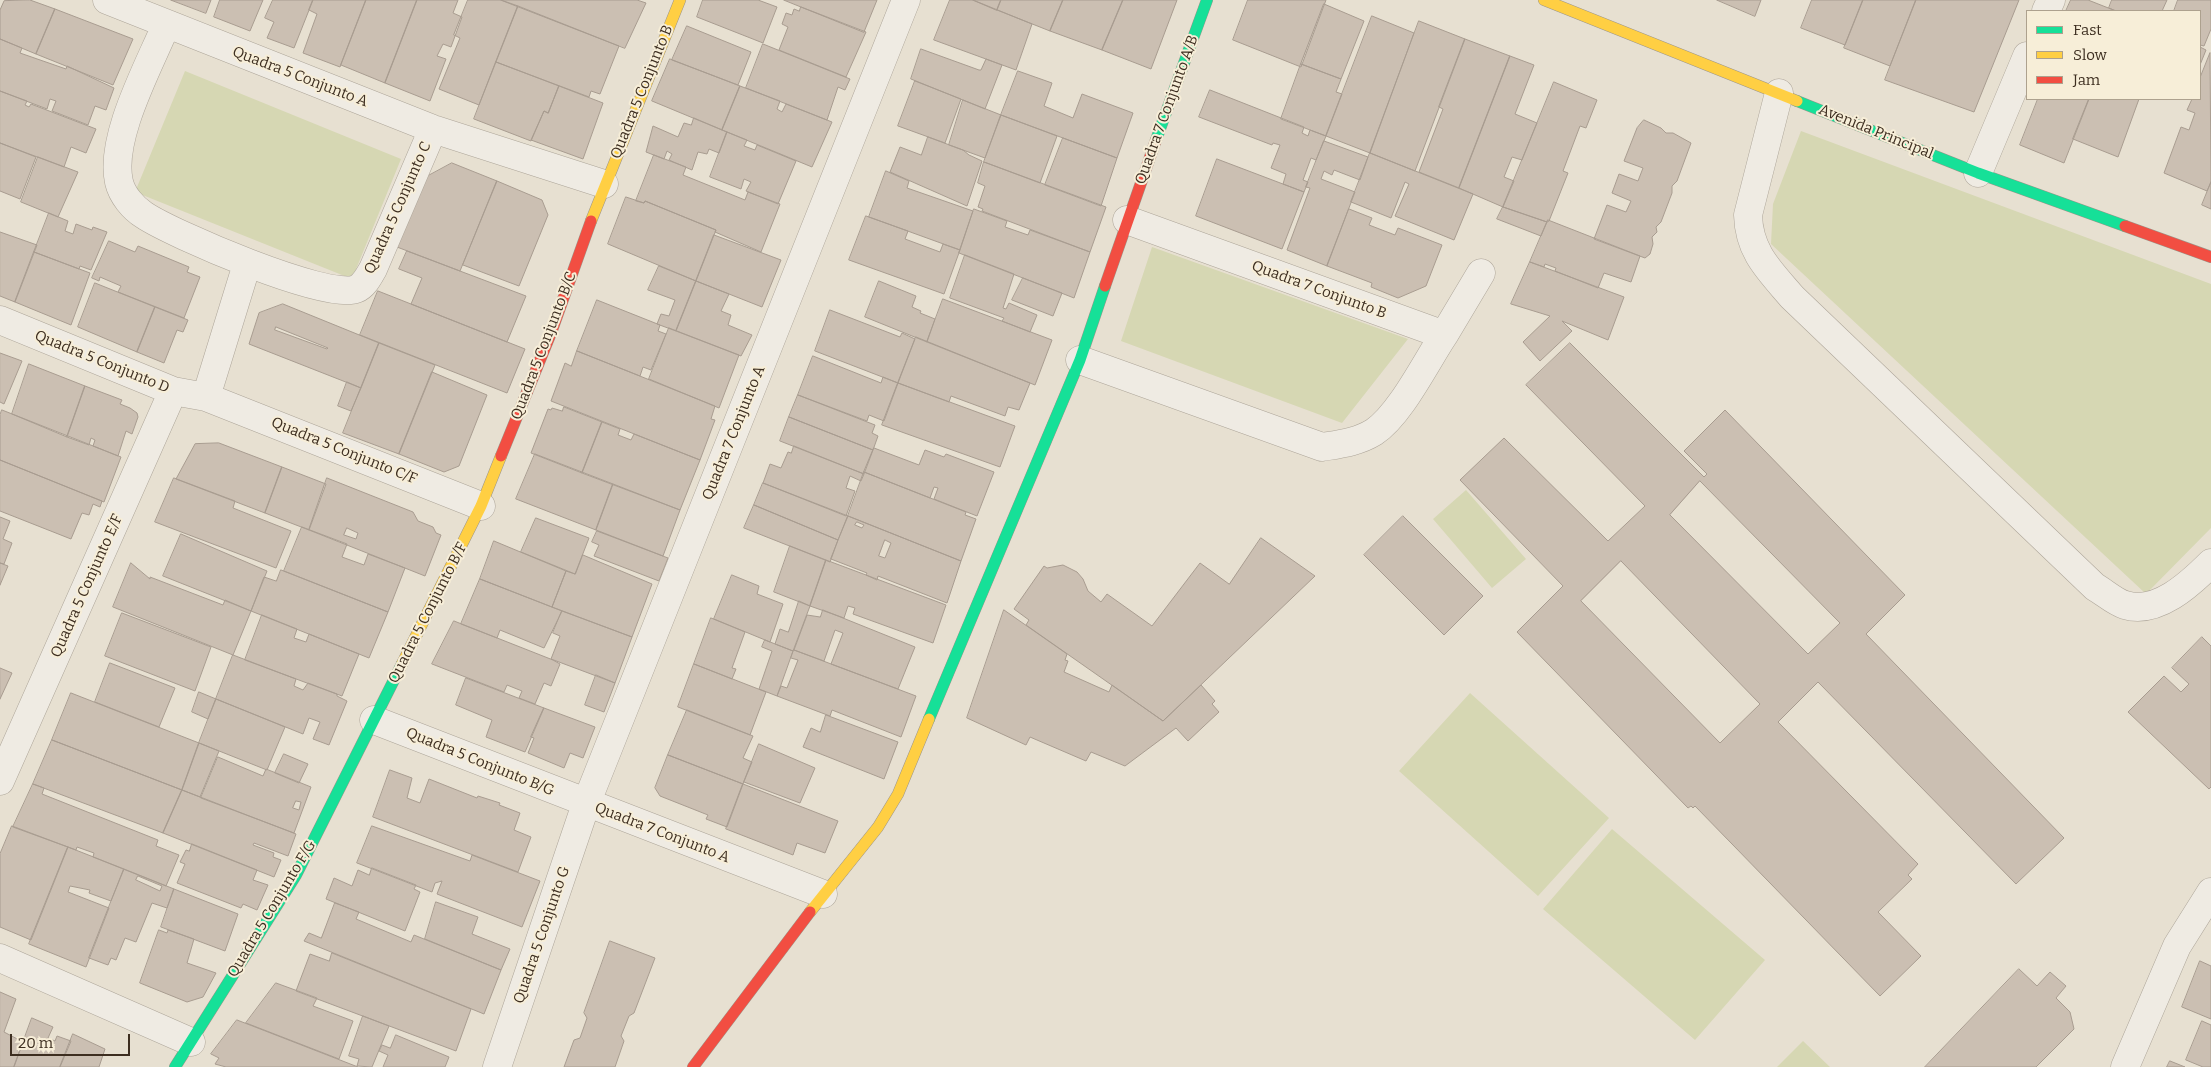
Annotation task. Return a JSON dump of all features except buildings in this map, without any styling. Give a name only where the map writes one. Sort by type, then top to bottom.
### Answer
[{"type":"street","name":"Quadra 5 Conjunto A","points":[[107,0],[166,25],[433,129],[604,184]]},
{"type":"street","name":"Quadra 5 Conjunto B","points":[[604,184],[680,0]]},
{"type":"street","name":"Quadra 7 Conjunto A","points":[[823,894],[586,804],[906,0]]},
{"type":"street","name":"Quadra 7 Conjunto A/B","points":[[1128,220],[1207,0]]},
{"type":"street","name":"Avenida Principal","points":[[1544,0],[1978,173],[2211,256]]},
{"type":"street","points":[[166,25],[128,115],[116,166],[120,185],[127,199],[144,215],[247,264],[206,397]]},
{"type":"street","points":[[1978,173],[2026,58]]},
{"type":"street","points":[[1779,93],[1748,215],[1748,231],[1759,258],[1792,297],[2095,586],[2124,605],[2148,606],[2170,597],[2211,563]]},
{"type":"street","name":"Quadra 5 Conjunto C","points":[[247,264],[338,291],[356,289],[366,281],[373,269],[433,129]]},
{"type":"street","name":"Quadra 5 Conjunto B/C","points":[[481,506],[551,333],[604,184]]},
{"type":"street","points":[[693,1067],[823,894],[878,827],[898,794],[994,560],[1080,360],[1128,220]]},
{"type":"street","name":"Quadra 7 Conjunto B","points":[[1128,220],[1444,335]]},
{"type":"street","points":[[1080,360],[1322,448],[1354,442],[1373,433],[1389,421],[1481,273]]},
{"type":"street","name":"Quadra 5 Conjunto D","points":[[0,320],[173,391],[206,397]]},
{"type":"street","name":"Quadra 5 Conjunto E/F","points":[[0,781],[173,391]]},
{"type":"street","name":"Quadra 5 Conjunto C/F","points":[[206,397],[481,506]]},
{"type":"street","name":"Quadra 5 Conjunto B/F","points":[[374,720],[481,506]]},
{"type":"street","name":"Quadra 5 Conjunto B/G","points":[[374,720],[586,804]]},
{"type":"street","name":"Quadra 5 Conjunto F/G","points":[[175,1067],[296,875],[374,720]]},
{"type":"street","name":"Quadra 5 Conjunto G","points":[[497,1067],[586,804]]},
{"type":"street","points":[[2125,1067],[2178,946],[2211,892]]},
{"type":"street","points":[[0,958],[191,1042]]},
{"type":"green space","points":[[185,71],[401,159],[352,279],[135,192]]},
{"type":"green space","points":[[1801,131],[2211,284],[2211,528],[2146,594],[1771,244],[1773,204]]},
{"type":"green space","points":[[1152,247],[1408,339],[1342,423],[1121,341]]},
{"type":"green space","points":[[1466,490],[1526,559],[1492,588],[1433,519]]},
{"type":"green space","points":[[1470,693],[1609,818],[1538,896],[1399,771]]},
{"type":"green space","points":[[1612,829],[1765,960],[1695,1040],[1543,909]]},
{"type":"green space","points":[[1803,1041],[1830,1067],[1777,1067]]},
{"type":"traffic: fast","points":[[1156,140],[1207,0]]},
{"type":"traffic: fast","points":[[1797,101],[1978,173],[2125,226]]},
{"type":"traffic: fast","points":[[929,719],[1080,360],[1105,286]]},
{"type":"traffic: fast","points":[[175,1067],[296,875],[402,664]]},
{"type":"traffic: slow","points":[[591,221],[680,0]]},
{"type":"traffic: slow","points":[[1544,0],[1797,101]]},
{"type":"traffic: slow","points":[[402,664],[481,506],[501,456]]},
{"type":"traffic: slow","points":[[810,912],[878,827],[898,794],[929,719]]},
{"type":"traffic: jam","points":[[1105,286],[1156,140]]},
{"type":"traffic: jam","points":[[501,456],[551,333],[591,221]]},
{"type":"traffic: jam","points":[[2125,226],[2211,257]]},
{"type":"traffic: jam","points":[[693,1067],[810,912]]}]
